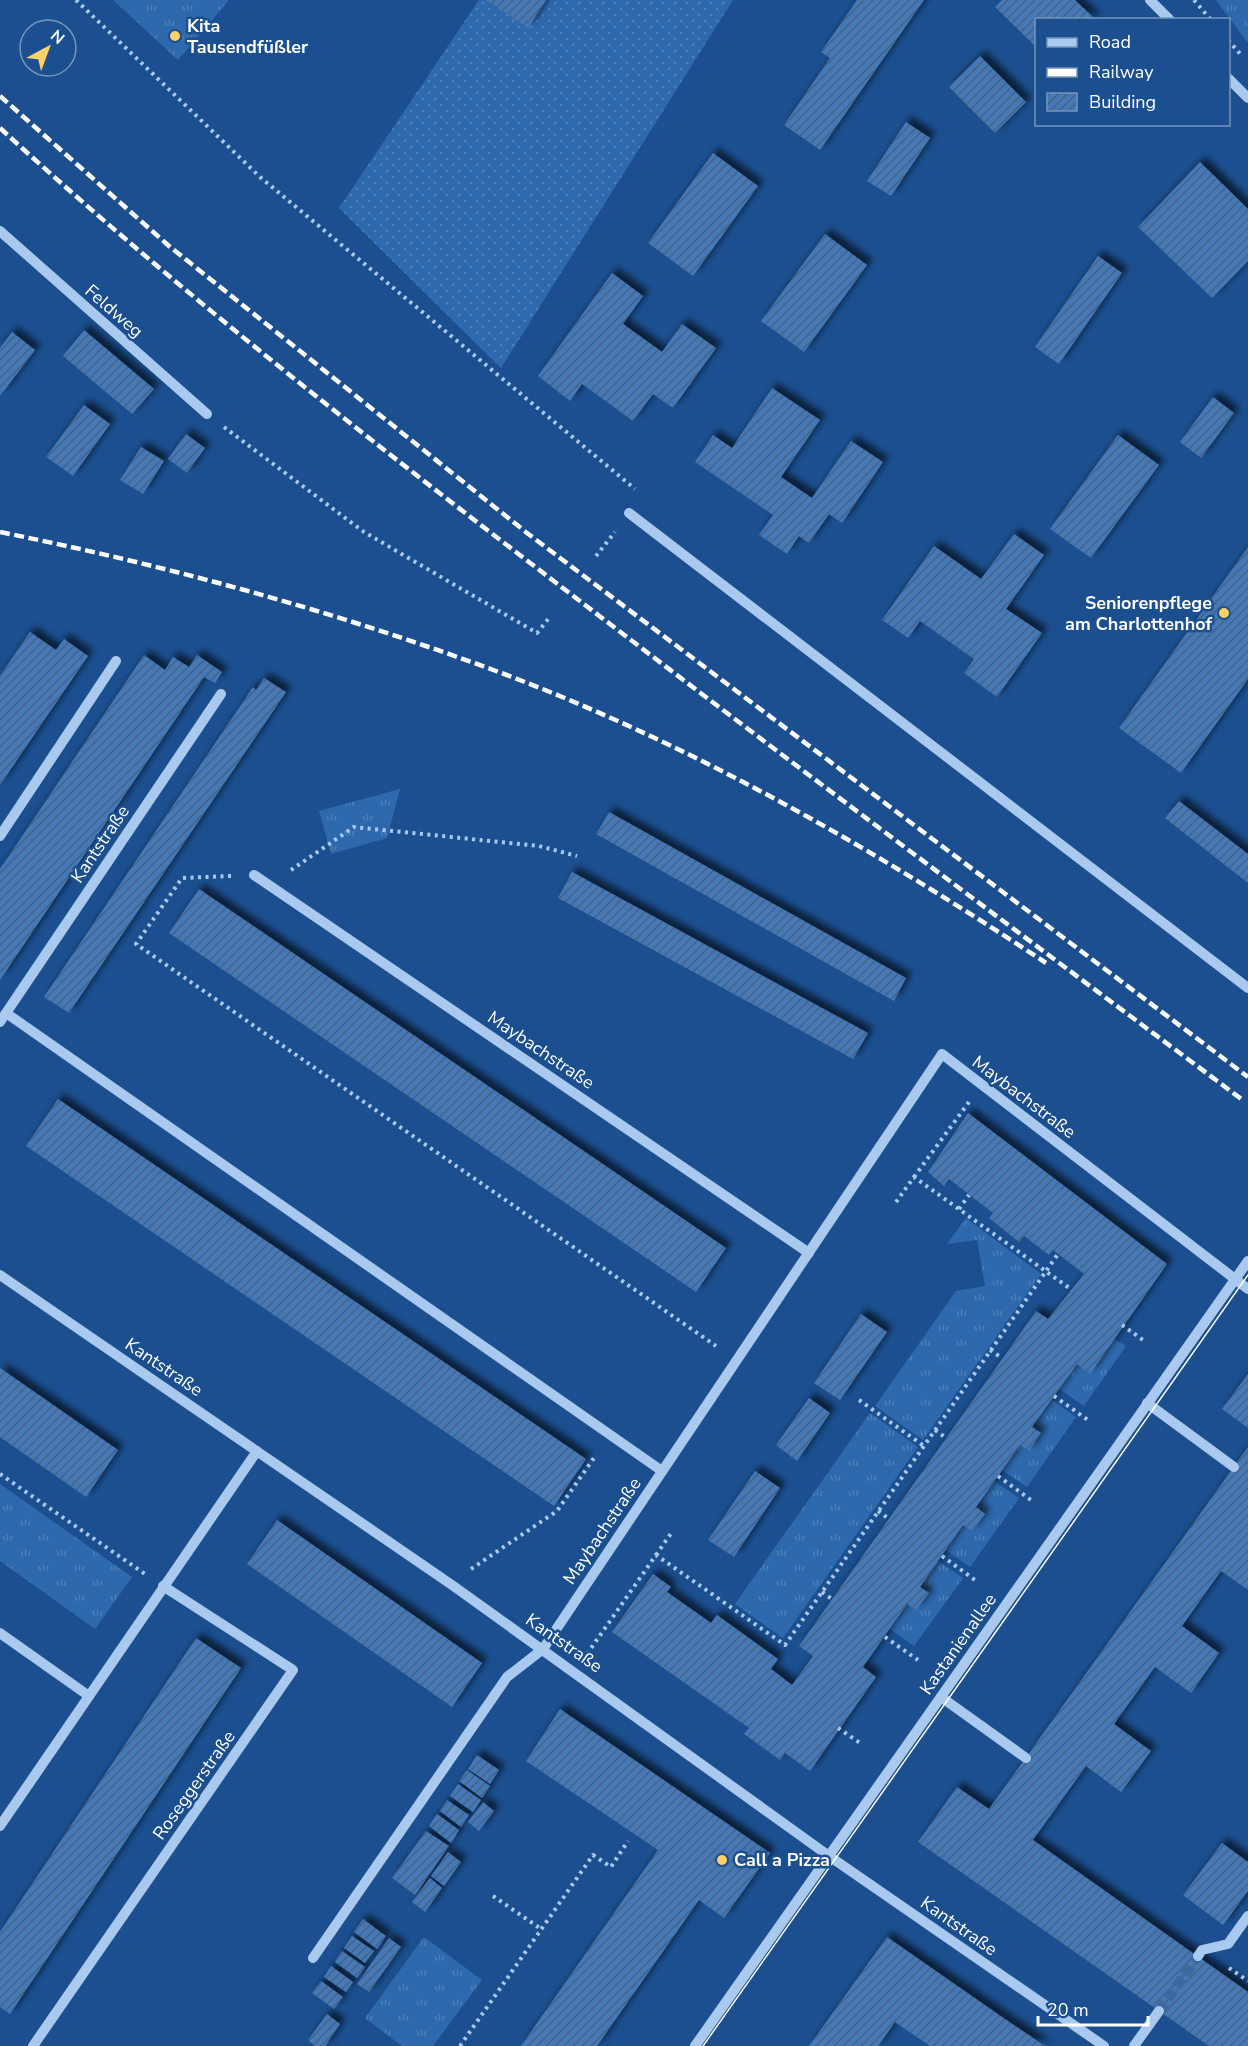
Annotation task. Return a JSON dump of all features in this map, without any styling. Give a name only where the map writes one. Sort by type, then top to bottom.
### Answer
[{"type":"street","points":[[1150,0],[1168,18]]},
{"type":"street","points":[[1230,80],[1248,98]]},
{"type":"street","name":"Feldweg","points":[[0,231],[207,414]]},
{"type":"street","points":[[629,513],[1248,988]]},
{"type":"street","points":[[0,836],[116,661]]},
{"type":"street","name":"Kantstraße","points":[[221,694],[3,1018],[662,1471]]},
{"type":"street","name":"Maybachstraße","points":[[254,875],[809,1253]]},
{"type":"street","name":"Maybachstraße","points":[[313,1959],[507,1677],[543,1649],[942,1054],[1248,1289]]},
{"type":"street","name":"Kastanienallee","points":[[695,2046],[1248,1261]]},
{"type":"street","name":"Kantstraße","points":[[0,1275],[452,1585],[575,1671],[829,1856],[1104,2046]]},
{"type":"street","points":[[1148,1403],[1234,1467]]},
{"type":"street","points":[[0,1826],[257,1450]]},
{"type":"street","name":"Roseggerstraße","points":[[33,2046],[293,1670],[163,1586]]},
{"type":"street","points":[[0,1633],[89,1696]]},
{"type":"street","points":[[941,1697],[1026,1758]]},
{"type":"street","points":[[1198,1956],[1202,1950],[1228,1944],[1248,1916]]},
{"type":"street","points":[[1134,2046],[1159,2011]]},
{"type":"path","points":[[76,0],[260,177],[640,493]]},
{"type":"path","points":[[1194,0],[1209,18]]},
{"type":"path","points":[[1230,42],[1248,64]]},
{"type":"path","points":[[207,414],[374,538],[537,633],[549,618]]},
{"type":"path","points":[[596,556],[629,513]]},
{"type":"path","points":[[269,885],[354,827],[539,846],[578,856]]},
{"type":"path","points":[[254,875],[182,878],[136,944],[736,1360]]},
{"type":"path","points":[[896,1202],[982,1085]]},
{"type":"path","points":[[914,1177],[1072,1290]]},
{"type":"path","points":[[959,1209],[969,1195]]},
{"type":"path","points":[[656,1556],[785,1645],[1058,1254]]},
{"type":"path","points":[[1122,1325],[1143,1340]]},
{"type":"path","points":[[990,1350],[1002,1358]]},
{"type":"path","points":[[1054,1396],[1088,1420]]},
{"type":"path","points":[[859,1400],[924,1446]]},
{"type":"path","points":[[935,1430],[946,1438]]},
{"type":"path","points":[[452,1585],[461,1575],[557,1511],[610,1434]]},
{"type":"path","points":[[0,1474],[163,1586]]},
{"type":"path","points":[[998,1476],[1031,1500]]},
{"type":"path","points":[[878,1511],[889,1519]]},
{"type":"path","points":[[575,1671],[672,1532]]},
{"type":"path","points":[[942,1556],[975,1580]]},
{"type":"path","points":[[822,1592],[832,1599]]},
{"type":"path","points":[[885,1637],[918,1660]]},
{"type":"path","points":[[838,1728],[860,1743]]},
{"type":"path","points":[[460,2046],[593,1855],[611,1867],[628,1841]]},
{"type":"path","points":[[493,1896],[541,1929]]},
{"type":"green space","name":"Kita Tausendfüßler","points":[[113,0],[229,0],[178,60]]},
{"type":"green space","points":[[479,0],[733,0],[501,368],[339,208]]},
{"type":"green space","points":[[1216,0],[1248,0],[1248,43],[1230,18]]},
{"type":"green space","points":[[400,789],[387,838],[331,854],[319,811]]},
{"type":"green space","points":[[966,1218],[1041,1274],[923,1440],[875,1406],[956,1291],[985,1286],[977,1240],[947,1244]]},
{"type":"green space","points":[[1113,1338],[1126,1346],[1084,1406],[1059,1389],[1077,1364],[1090,1373]]},
{"type":"green space","points":[[1052,1400],[1076,1417],[1027,1487],[1002,1470],[1020,1445],[1029,1451],[1041,1434],[1032,1427]]},
{"type":"green space","points":[[870,1413],[918,1447],[783,1638],[735,1604]]},
{"type":"green space","points":[[994,1481],[1019,1498],[970,1567],[946,1550],[963,1525],[984,1514],[976,1507]]},
{"type":"green space","points":[[0,1484],[132,1577],[95,1629],[0,1561]]},
{"type":"green space","points":[[938,1561],[963,1578],[914,1646],[890,1629],[907,1604],[916,1610],[928,1593],[920,1587]]},
{"type":"green space","points":[[424,1937],[482,1980],[433,2046],[402,2046],[365,2018]]},
{"type":"building","points":[[486,0],[546,0],[528,28]]},
{"type":"building","points":[[857,0],[924,0],[820,150],[784,125],[830,58],[821,52]]},
{"type":"building","points":[[1002,0],[1075,0],[1094,18],[1035,18],[1035,46],[995,7]]},
{"type":"building","points":[[980,56],[1026,102],[995,133],[949,87]]},
{"type":"building","points":[[906,122],[930,138],[891,196],[867,181]]},
{"type":"building","points":[[713,153],[758,186],[693,276],[648,243]]},
{"type":"building","points":[[1200,162],[1248,209],[1248,261],[1212,298],[1138,227]]},
{"type":"building","points":[[825,234],[867,265],[804,352],[761,321]]},
{"type":"building","points":[[1098,256],[1122,273],[1059,364],[1035,347]]},
{"type":"building","points":[[612,273],[643,296],[623,324],[662,352],[682,324],[716,348],[673,408],[653,394],[633,421],[582,384],[570,401],[538,376]]},
{"type":"building","points":[[84,330],[154,389],[132,414],[63,356]]},
{"type":"building","points":[[12,332],[35,350],[0,396],[0,348]]},
{"type":"building","points":[[772,388],[820,420],[781,477],[812,498],[851,441],[883,462],[842,523],[829,514],[809,543],[799,536],[787,554],[759,535],[773,515],[695,462],[713,435],[732,448]]},
{"type":"building","points":[[1213,397],[1234,413],[1201,458],[1180,442]]},
{"type":"building","points":[[84,405],[110,424],[73,476],[46,457]]},
{"type":"building","points":[[186,434],[205,448],[187,473],[168,459]]},
{"type":"building","points":[[1118,435],[1159,465],[1091,558],[1050,529]]},
{"type":"building","points":[[141,447],[164,461],[143,494],[120,480]]},
{"type":"building","points":[[1014,534],[1044,555],[1006,609],[1042,633],[997,697],[964,673],[974,659],[920,621],[908,638],[882,620],[934,546],[981,579]]},
{"type":"building","name":"Seniorenpflege am Charlottenhof","points":[[1248,547],[1248,679],[1181,773],[1119,728]]},
{"type":"building","points":[[30,632],[56,650],[64,639],[88,656],[0,785],[0,676]]},
{"type":"building","points":[[144,655],[165,670],[173,657],[189,667],[197,655],[222,672],[215,683],[204,677],[0,980],[0,869]]},
{"type":"building","points":[[264,678],[286,692],[69,1013],[44,997],[253,687],[256,690]]},
{"type":"building","points":[[1179,801],[1248,854],[1248,883],[1165,818]]},
{"type":"building","points":[[609,812],[906,978],[894,1001],[596,834]]},
{"type":"building","points":[[572,872],[868,1033],[853,1059],[558,898]]},
{"type":"building","points":[[199,889],[726,1248],[696,1292],[169,933]]},
{"type":"building","points":[[58,1099],[586,1459],[554,1506],[26,1146]]},
{"type":"building","points":[[968,1113],[1167,1264],[1090,1374],[1077,1364],[1032,1427],[1041,1433],[1029,1451],[1020,1445],[976,1507],[985,1514],[972,1531],[963,1525],[920,1587],[929,1593],[916,1610],[907,1604],[863,1667],[876,1677],[810,1771],[785,1753],[780,1760],[744,1734],[749,1728],[612,1632],[653,1574],[671,1587],[667,1592],[711,1623],[717,1615],[778,1659],[771,1669],[792,1685],[813,1656],[799,1646],[1036,1311],[1048,1319],[1084,1274],[1053,1250],[1049,1255],[1024,1236],[1019,1242],[989,1218],[993,1213],[949,1179],[944,1186],[928,1172]]},
{"type":"building","points":[[861,1314],[887,1332],[840,1400],[814,1383]]},
{"type":"building","points":[[0,1368],[118,1450],[86,1497],[0,1437]]},
{"type":"building","points":[[1248,1374],[1248,1428],[1222,1409]]},
{"type":"building","points":[[809,1398],[830,1413],[797,1461],[776,1445]]},
{"type":"building","points":[[1248,1447],[1248,1590],[1221,1571],[1182,1626],[1219,1653],[1191,1693],[1155,1667],[1114,1724],[1151,1751],[1121,1792],[1086,1766],[1033,1840],[1248,1992],[1248,2046],[1209,2046],[918,1842],[957,1787],[989,1809]]},
{"type":"building","points":[[755,1471],[780,1488],[734,1557],[708,1540]]},
{"type":"building","points":[[277,1520],[482,1663],[452,1707],[247,1564]]},
{"type":"building","points":[[196,1638],[241,1668],[10,2014],[0,2007],[0,1932]]},
{"type":"building","points":[[560,1709],[770,1853],[724,1918],[699,1900],[597,2046],[521,2046],[658,1850],[526,1761]]},
{"type":"building","points":[[477,1755],[499,1770],[490,1784],[468,1769]]},
{"type":"building","points":[[467,1770],[490,1786],[482,1798],[459,1781]]},
{"type":"building","points":[[458,1784],[481,1800],[473,1812],[450,1796]]},
{"type":"building","points":[[447,1800],[469,1815],[461,1827],[440,1811]]},
{"type":"building","points":[[483,1802],[494,1811],[479,1831],[468,1822]]},
{"type":"building","points":[[437,1814],[459,1830],[451,1843],[429,1826]]},
{"type":"building","points":[[426,1831],[449,1846],[415,1895],[392,1878]]},
{"type":"building","points":[[1222,1843],[1248,1862],[1248,1891],[1223,1925],[1183,1895]]},
{"type":"building","points":[[448,1852],[461,1862],[444,1886],[431,1876]]},
{"type":"building","points":[[430,1878],[442,1888],[425,1912],[412,1902]]},
{"type":"building","points":[[363,1919],[386,1936],[377,1949],[354,1932]]},
{"type":"building","points":[[352,1936],[374,1951],[365,1963],[344,1948]]},
{"type":"building","points":[[887,1937],[1045,2046],[930,2046],[895,2022],[878,2046],[809,2046]]},
{"type":"building","points":[[389,1938],[401,1947],[369,1992],[357,1984]]},
{"type":"building","points":[[342,1951],[365,1967],[357,1978],[335,1962]]},
{"type":"building","points":[[331,1966],[353,1982],[346,1992],[324,1977]]},
{"type":"building","points":[[321,1981],[343,1997],[334,2009],[312,1993]]},
{"type":"building","points":[[327,2014],[340,2024],[325,2046],[315,2046],[308,2040]]},
{"type":"tunnel","points":[[1159,2011],[1198,1956]]},
{"type":"tram line","points":[[703,2046],[1248,1275]]},
{"type":"railway","points":[[0,96],[169,246],[527,533],[1248,1077]]},
{"type":"railway","points":[[0,128],[138,250],[280,368],[425,482],[739,722],[1244,1101]]},
{"type":"railway","points":[[0,532],[188,575],[312,610],[435,649],[568,700],[640,731],[779,801],[915,879],[1046,963]]},
{"type":"place","name":"Kita Tausendfüßler","points":[[175,36]]},
{"type":"place","name":"Seniorenpflege am Charlottenhof","points":[[1224,613]]},
{"type":"place","name":"Call a Pizza","points":[[722,1860]]}]
